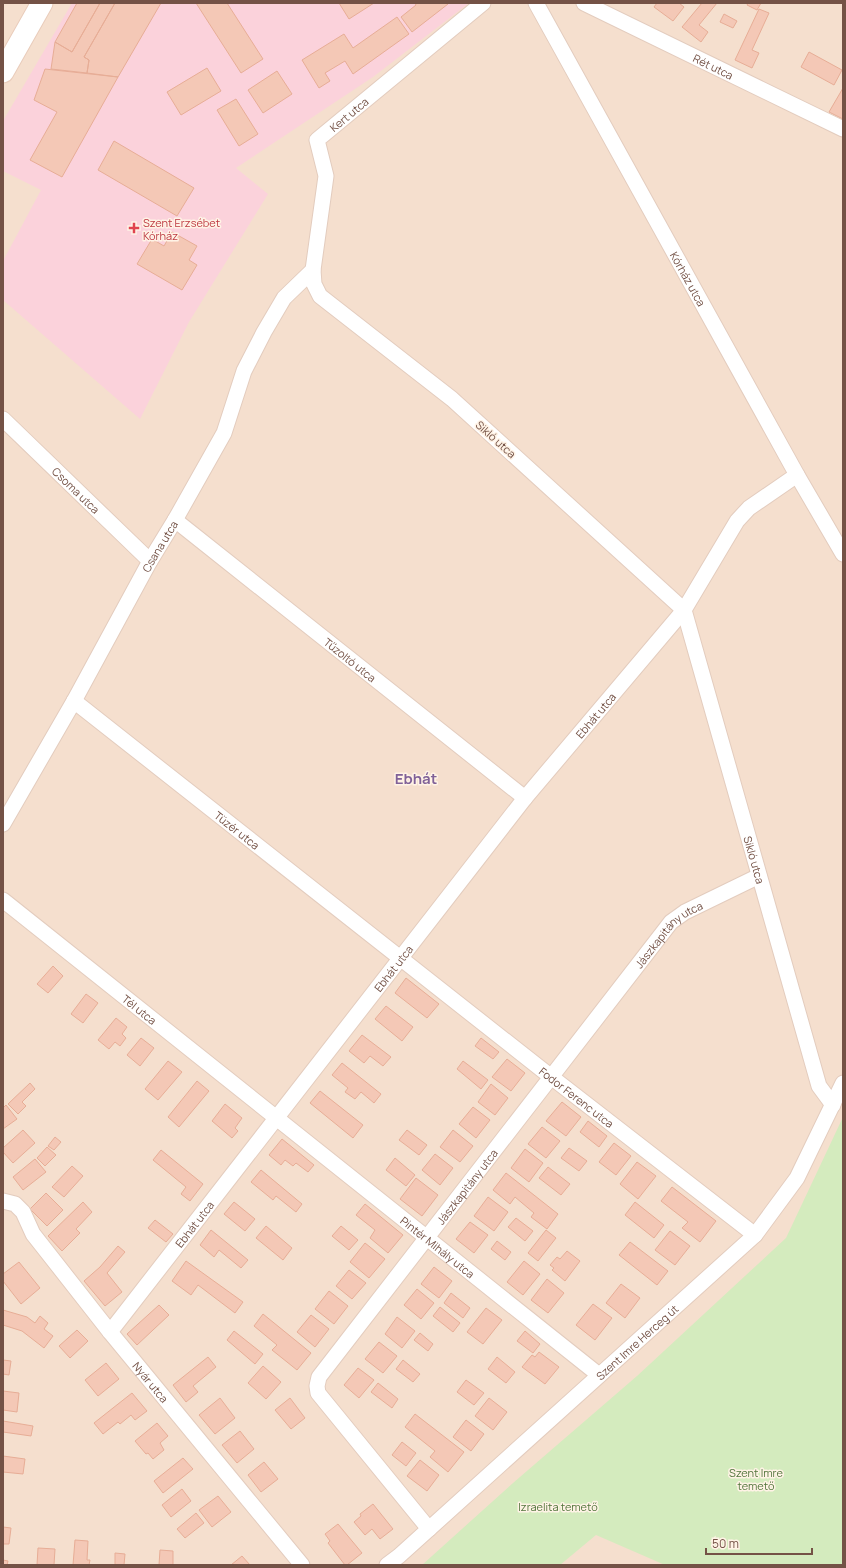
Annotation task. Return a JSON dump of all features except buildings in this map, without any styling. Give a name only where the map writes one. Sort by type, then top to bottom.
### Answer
[{"type":"main road","points":[[3,72],[42,3]]},
{"type":"street","name":"Kert utca","points":[[313,270],[326,176],[317,140],[483,3]]},
{"type":"street","name":"Kórház utca","points":[[536,3],[797,475],[843,554]]},
{"type":"street","name":"Rét utca","points":[[584,3],[843,129]]},
{"type":"street","name":"Csana utca","points":[[3,824],[74,701],[150,561],[224,433],[244,371],[264,332],[284,298],[313,270]]},
{"type":"street","name":"Sikló utca","points":[[313,270],[314,284],[320,296],[452,399],[684,610],[819,1086],[833,1105]]},
{"type":"street","name":"Csoma utca","points":[[3,419],[150,561]]},
{"type":"street","points":[[684,610],[737,521],[749,508],[797,475]]},
{"type":"street","name":"Tűzoltó utca","points":[[175,520],[525,798]]},
{"type":"street","name":"Ebhát utca","points":[[110,1332],[525,798],[684,610]]},
{"type":"street","name":"Tüzér utca","points":[[74,701],[400,958]]},
{"type":"street","name":"Jászkapitány utca","points":[[429,1529],[318,1394],[317,1386],[320,1377],[550,1076],[671,922],[685,912],[759,876]]},
{"type":"street","name":"Tél utca","points":[[3,900],[277,1118]]},
{"type":"street","name":"Fodor Ferenc utca","points":[[400,958],[755,1235]]},
{"type":"street","name":"Szent Imre Herceg út","points":[[387,1565],[399,1556],[755,1235],[797,1178],[843,1083]]},
{"type":"street","name":"Pintér Mihály utca","points":[[277,1118],[599,1375]]},
{"type":"street","name":"Nyár utca","points":[[3,1201],[15,1204],[23,1212],[33,1234],[110,1332],[302,1565]]},
{"type":"shaded area","points":[[3,3],[843,3],[843,1565],[3,1565]]},
{"type":"shaded area","name":"Szent Erzsébet Kórház","points":[[72,3],[469,3],[373,77],[236,168],[268,194],[189,322],[140,419],[3,300],[3,261],[41,190],[3,171],[3,121]]},
{"type":"green space","name":"Szent Imre temető","points":[[843,1117],[843,1565],[665,1565],[596,1535],[560,1565],[422,1565],[513,1483],[637,1376],[786,1238]]},
{"type":"place","name":"Szent Erzsébet Kórház","points":[[134,228]]},
{"type":"district","name":"Ebhát","points":[[416,778]]},
{"type":"park label","name":"Izraelita temető","points":[[558,1506]]}]
